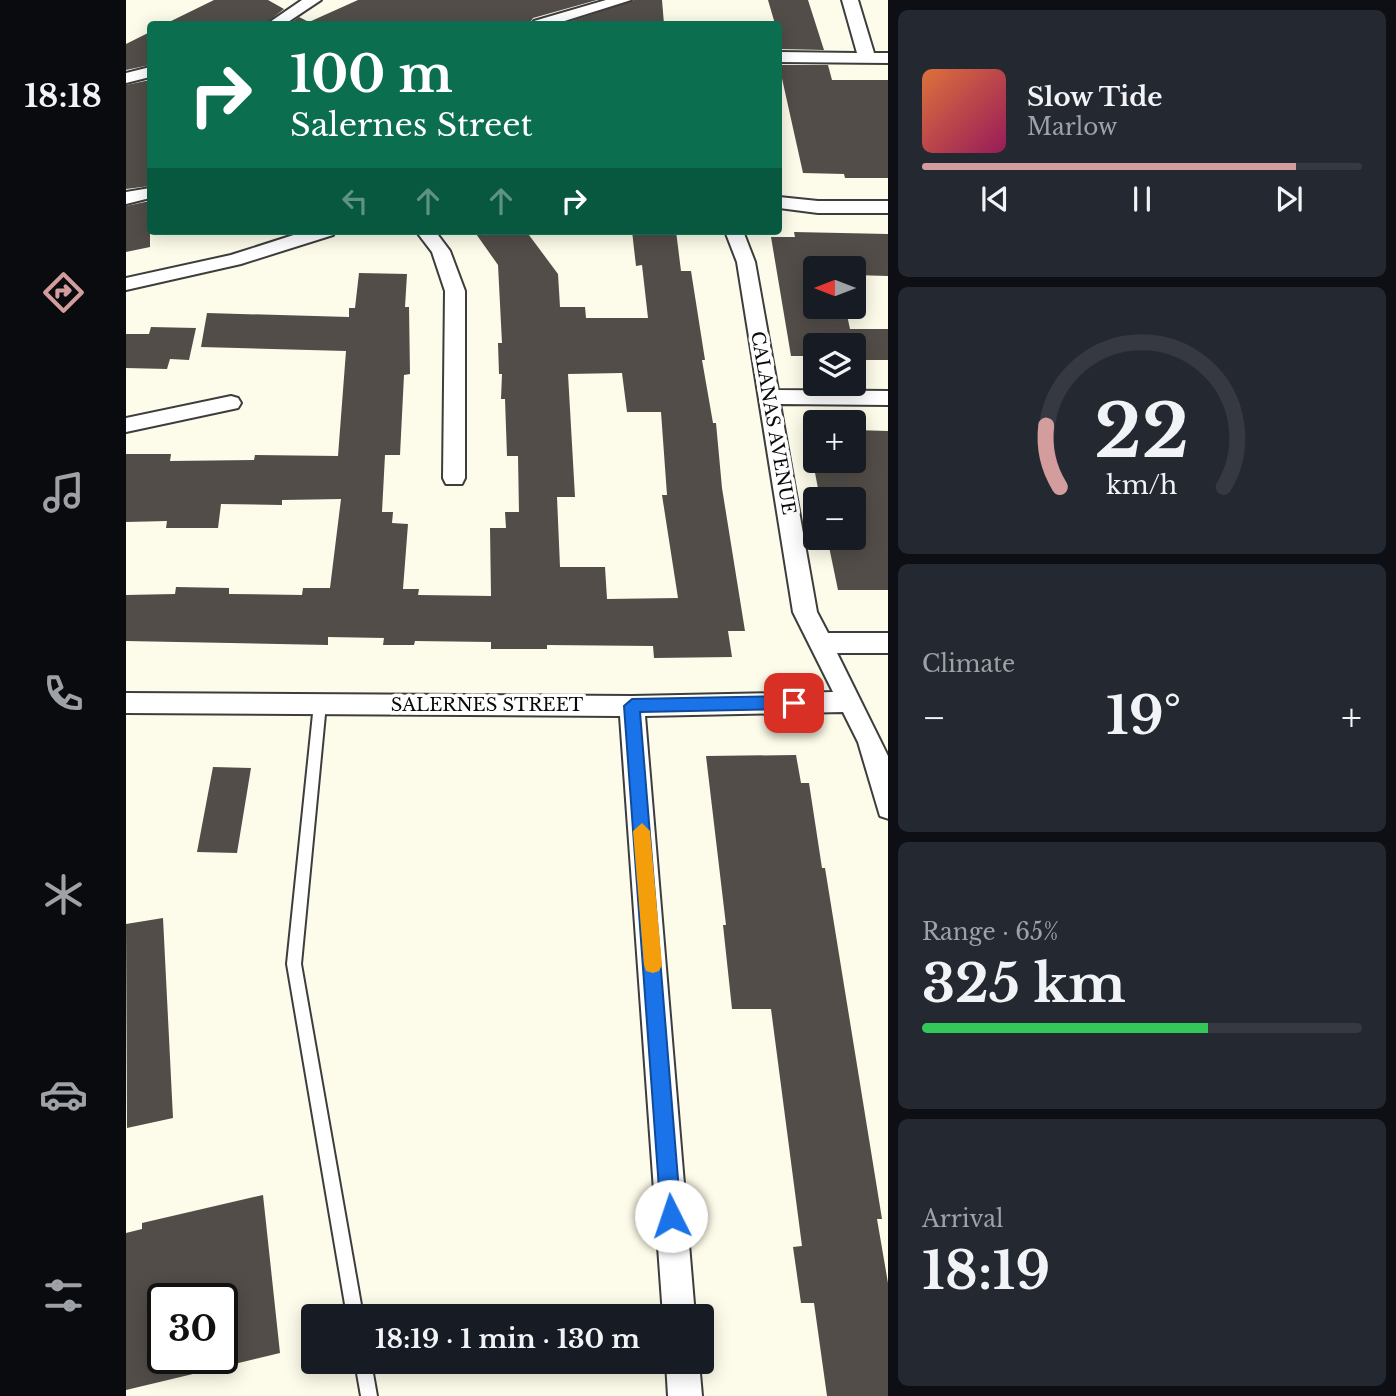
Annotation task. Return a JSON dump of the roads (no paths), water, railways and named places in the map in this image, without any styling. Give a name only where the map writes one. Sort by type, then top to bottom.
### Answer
[{"type":"street","points":[[280,21],[313,0]]},
{"type":"street","points":[[550,21],[623,0]]},
{"type":"street","points":[[850,0],[867,58]]},
{"type":"street","points":[[782,57],[888,58]]},
{"type":"street","points":[[126,78],[147,73]]},
{"type":"street","points":[[126,198],[147,194]]},
{"type":"street","points":[[782,202],[818,207],[888,207]]},
{"type":"street","points":[[126,284],[234,260],[313,235]]},
{"type":"street","points":[[428,235],[441,251],[455,291],[454,478]]},
{"type":"street","name":"CALANAS AVENUE","points":[[736,235],[746,262],[805,612],[870,742],[882,775],[888,808]]},
{"type":"street","points":[[768,397],[888,398]]},
{"type":"street","points":[[126,425],[231,403]]},
{"type":"street","points":[[821,643],[888,643]]},
{"type":"street","name":"SALERNES STREET","points":[[126,703],[632,706],[848,702]]},
{"type":"street","points":[[632,706],[678,1304]]},
{"type":"street","points":[[684,1374],[685,1396]]},
{"type":"lane","points":[[320,704],[294,964],[353,1304]]},
{"type":"lane","points":[[365,1374],[369,1396]]}]
